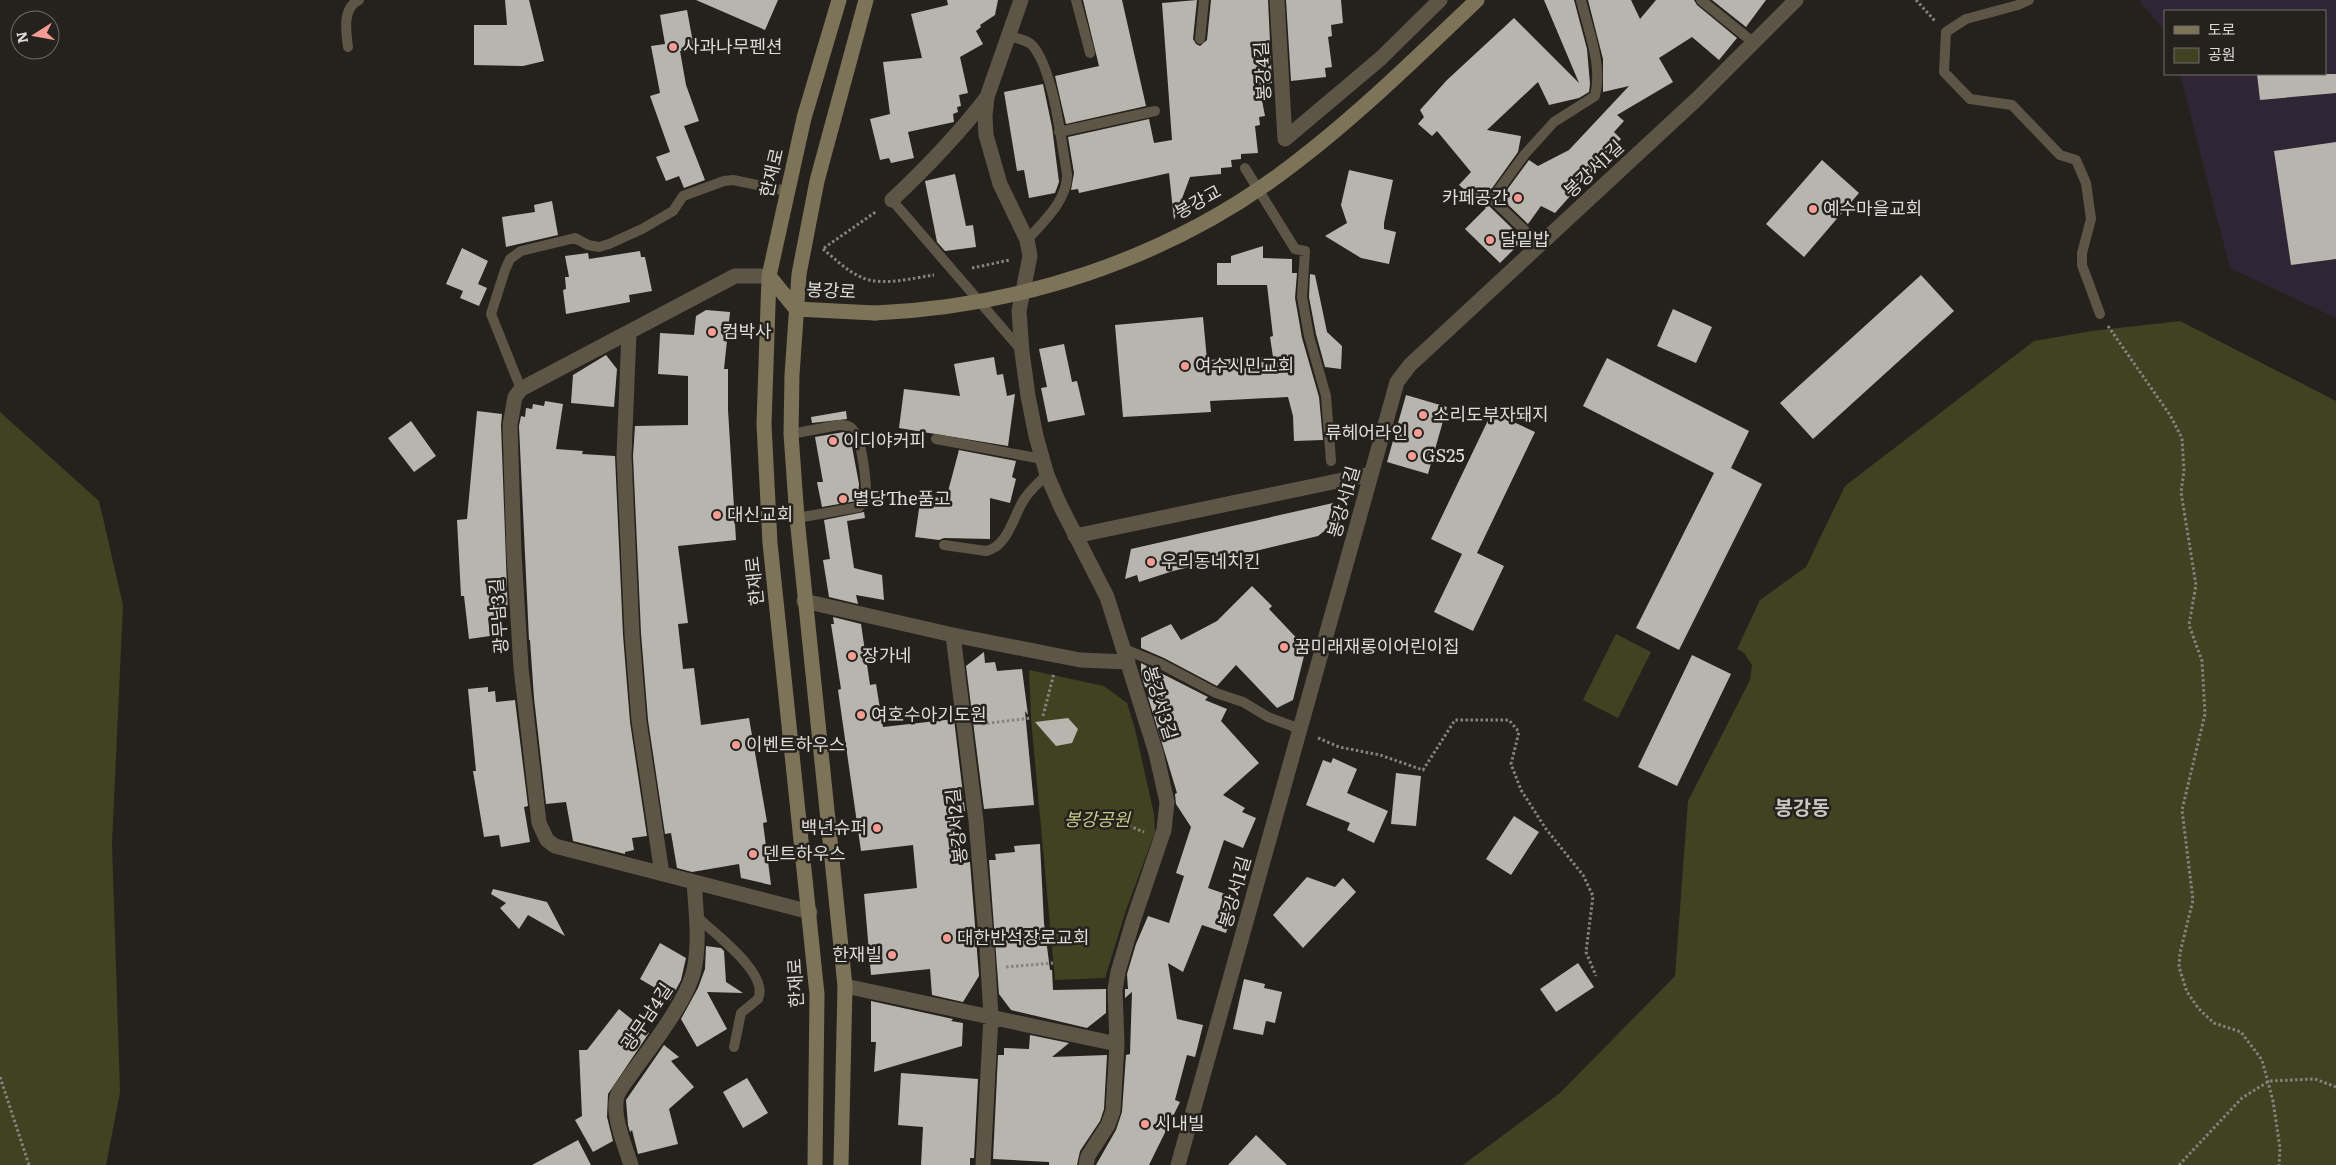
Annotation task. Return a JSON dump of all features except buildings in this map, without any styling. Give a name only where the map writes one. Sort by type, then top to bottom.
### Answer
[{"type":"street","name":"한재로","points":[[815,1165],[817,994],[765,482],[764,365],[769,276],[804,118],[839,0]]},
{"type":"street","points":[[841,1165],[846,986],[831,834],[804,601],[791,434],[792,375],[800,274],[817,181],[866,0]]},
{"type":"street","points":[[1021,0],[987,97],[986,135],[1010,209],[1027,240]]},
{"type":"street","name":"봉강4길","points":[[1277,0],[1285,139],[1380,59],[1440,0]]},
{"type":"street","name":"봉강교","points":[[876,313],[944,308],[1031,290],[1123,260],[1204,221],[1278,176],[1334,132],[1385,88],[1478,0]]},
{"type":"street","name":"봉강서1길","points":[[1178,1165],[1400,376],[1698,98],[1796,0]]},
{"type":"street","points":[[892,200],[937,156],[987,97]]},
{"type":"street","name":"봉강서3길","points":[[1027,240],[1030,256],[1019,311],[1022,352],[1036,436],[1047,475],[1075,536],[1107,597],[1156,753],[1167,802],[1167,818],[1161,839],[1118,972],[1114,1008],[1117,1044],[1113,1111],[1108,1125],[1088,1156],[1086,1165]]},
{"type":"street","points":[[521,389],[735,276],[769,276]]},
{"type":"street","name":"봉강로","points":[[769,276],[796,309],[876,313]]},
{"type":"street","points":[[628,332],[624,456],[632,634],[639,721],[662,874]]},
{"type":"street","name":"광무남3길","points":[[521,389],[515,397],[510,425],[514,553],[525,707],[539,824],[547,840],[555,846],[810,912]]},
{"type":"street","points":[[1075,536],[1371,474]]},
{"type":"street","points":[[804,601],[1058,657],[1096,662],[1126,656]]},
{"type":"street","name":"봉강서2길","points":[[953,635],[976,821],[991,1017],[983,1165]]},
{"type":"street","name":"광무남4길","points":[[631,1165],[616,1113],[616,1097],[687,990],[697,952],[694,882]]},
{"type":"street","points":[[846,986],[1117,1044]]},
{"type":"lane","points":[[348,47],[346,23],[349,10],[354,2],[359,0]]},
{"type":"lane","points":[[1076,0],[1090,53]]},
{"type":"lane","points":[[1200,39],[1204,0]]},
{"type":"lane","points":[[1540,245],[1492,199],[1525,154],[1554,122],[1595,96],[1598,80],[1594,53],[1581,0]]},
{"type":"lane","points":[[1701,0],[1754,43]]},
{"type":"lane","points":[[2029,0],[2018,5],[1966,19],[1946,32],[1944,72],[1970,99],[2012,105],[2060,155],[2076,160],[2086,183],[2091,219],[2082,253],[2082,265],[2100,314]]},
{"type":"lane","points":[[1008,36],[1028,42],[1040,58],[1049,81],[1067,174],[1066,188],[1050,213],[1027,240]]},
{"type":"lane","points":[[1059,132],[1155,111]]},
{"type":"lane","points":[[1245,168],[1295,249],[1305,252],[1302,297],[1308,336],[1326,396],[1331,461]]},
{"type":"lane","points":[[521,389],[491,314],[505,270],[514,254],[537,246],[576,238],[593,246],[609,244],[642,229],[673,211],[683,196],[724,181],[733,180],[787,191]]},
{"type":"lane","points":[[892,200],[1022,352]]},
{"type":"lane","points":[[791,434],[838,425],[846,425],[853,429],[858,444],[866,486],[865,501],[859,507],[797,518]]},
{"type":"lane","points":[[936,439],[1042,459]]},
{"type":"lane","points":[[944,545],[986,551],[992,550],[1005,537],[1025,497],[1047,475]]},
{"type":"lane","points":[[1126,656],[1161,664],[1216,693],[1243,702],[1268,717],[1300,729]]},
{"type":"lane","points":[[697,918],[751,968],[758,988],[758,999],[741,1013],[734,1047]]},
{"type":"path","points":[[1916,0],[1946,32]]},
{"type":"path","points":[[842,237],[892,200]]},
{"type":"path","points":[[823,249],[861,277],[872,281],[886,281]]},
{"type":"path","points":[[2100,314],[2170,415],[2182,438],[2184,471],[2181,492],[2196,585],[2189,625],[2202,661],[2205,714],[2182,810],[2193,900],[2180,953],[2179,967],[2188,992],[2199,1008],[2214,1023],[2241,1032],[2262,1060],[2268,1081],[2280,1148],[2279,1165]]},
{"type":"path","points":[[1043,716],[1058,657]]},
{"type":"path","points":[[964,726],[1031,718]]},
{"type":"path","points":[[1338,747],[1380,755],[1423,770],[1455,720],[1509,720],[1519,732],[1511,764],[1521,790],[1546,829],[1583,875],[1593,896],[1586,952],[1596,976]]},
{"type":"path","points":[[1116,820],[1161,839]]},
{"type":"path","points":[[988,969],[1053,963]]},
{"type":"path","points":[[0,1077],[29,1165]]},
{"type":"path","points":[[2179,1165],[2242,1098],[2268,1081],[2315,1079],[2336,1087]]},
{"type":"shaded area","points":[[2139,0],[2336,0],[2336,318],[2230,268],[2180,75],[2326,75],[2326,10],[2164,10],[2164,31]]},
{"type":"green space","points":[[2180,321],[2336,401],[2336,1165],[1463,1165],[1560,1093],[1675,976],[1688,801],[1750,680],[1752,665],[1744,653],[1737,649],[1760,600],[1806,567],[1845,486],[2034,341],[2092,331]]},
{"type":"green space","points":[[0,412],[99,501],[123,605],[112,843],[120,1092],[106,1165],[0,1165]]},
{"type":"green space","points":[[1616,634],[1651,652],[1618,718],[1583,700]]},
{"type":"green space","name":"봉강공원","points":[[1029,670],[1104,686],[1127,703],[1135,729],[1154,814],[1155,832],[1126,910],[1105,978],[1055,980],[1031,718]]},
{"type":"place","name":"사과나무펜션","points":[[673,47]]},
{"type":"place","name":"카페공간","points":[[1518,198]]},
{"type":"place","name":"예수마을교회","points":[[1813,209]]},
{"type":"place","name":"달밑밥","points":[[1490,240]]},
{"type":"place","name":"컴박사","points":[[712,332]]},
{"type":"place","name":"여수시민교회","points":[[1185,366]]},
{"type":"place","name":"소리도부자돼지","points":[[1423,415]]},
{"type":"place","name":"류헤어라인","points":[[1418,433]]},
{"type":"place","name":"이디야커피","points":[[833,441]]},
{"type":"place","name":"GS25","points":[[1412,456]]},
{"type":"place","name":"별당The품고","points":[[843,499]]},
{"type":"place","name":"대신교회","points":[[717,515]]},
{"type":"place","name":"우리동네치킨","points":[[1151,562]]},
{"type":"place","name":"꿈미래재롱이어린이집","points":[[1284,647]]},
{"type":"place","name":"장가네","points":[[852,656]]},
{"type":"place","name":"여호수아기도원","points":[[861,715]]},
{"type":"place","name":"이벤트하우스","points":[[736,745]]},
{"type":"place","name":"백년슈퍼","points":[[877,828]]},
{"type":"place","name":"덴트하우스","points":[[753,854]]},
{"type":"place","name":"대한반석장로교회","points":[[947,938]]},
{"type":"place","name":"한재빌","points":[[892,955]]},
{"type":"place","name":"시내빌","points":[[1145,1124]]},
{"type":"district","name":"봉강동","points":[[1802,808]]}]
